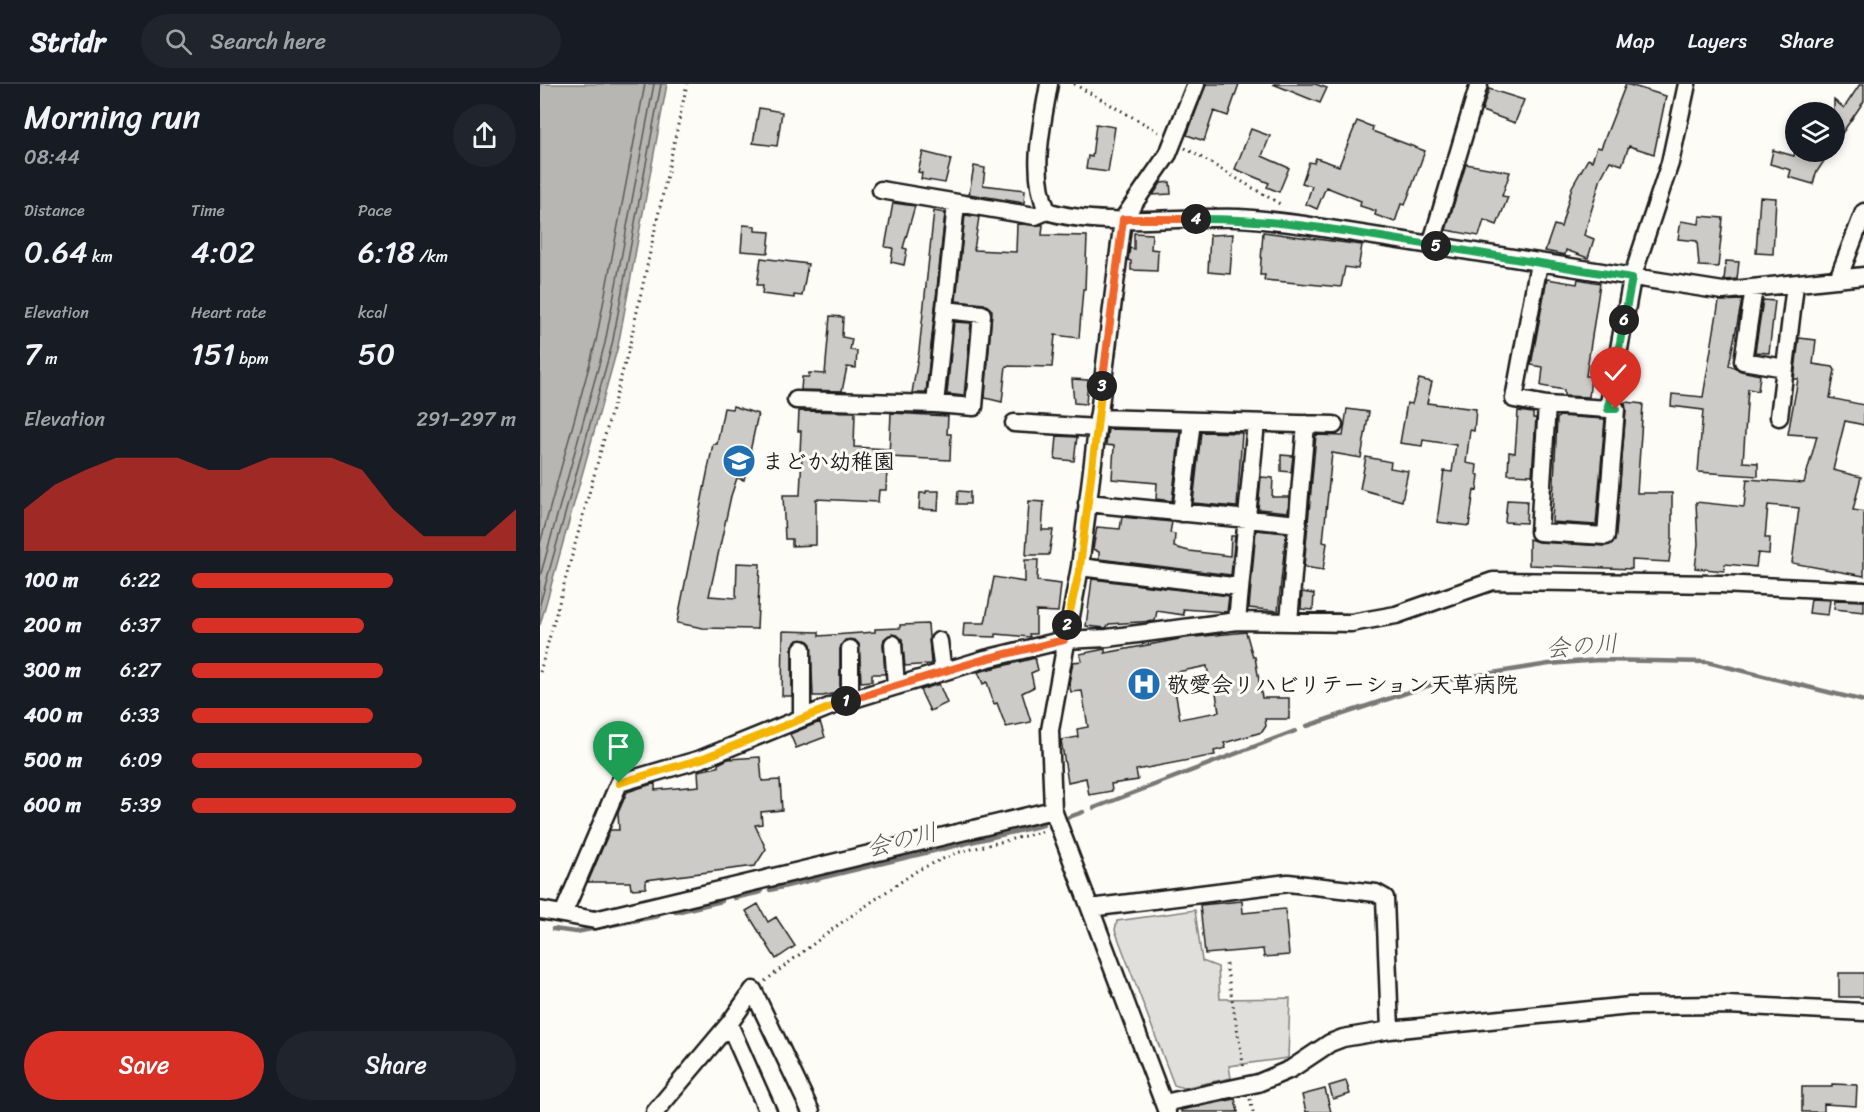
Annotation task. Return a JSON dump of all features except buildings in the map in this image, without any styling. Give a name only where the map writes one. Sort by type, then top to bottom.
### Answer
[{"type":"street","points":[[1047,211],[1041,196],[1038,165],[1049,84]]},
{"type":"street","points":[[1196,84],[1168,153],[1123,219],[1080,567],[1064,640],[1050,730],[1053,810],[1166,1107],[1247,1085],[1291,1069],[1317,1050],[1343,1038],[1390,1030],[1630,1006],[1728,1005],[1864,1012]]},
{"type":"street","points":[[1431,245],[1479,84]]},
{"type":"street","points":[[1608,409],[1632,278],[1670,163],[1687,84]]},
{"type":"street","points":[[881,190],[1035,216],[1047,211],[1061,216],[1123,219],[1240,218],[1304,225],[1723,291],[1864,276]]},
{"type":"street","points":[[935,404],[956,204]]},
{"type":"street","points":[[1838,279],[1864,212]]},
{"type":"street","points":[[1539,263],[1514,399],[1547,405],[1616,409],[1606,536],[1539,532],[1547,405]]},
{"type":"street","points":[[1779,417],[1796,285]]},
{"type":"street","points":[[1754,288],[1743,361],[1785,368]]},
{"type":"street","points":[[796,400],[974,407],[982,314],[945,310]]},
{"type":"street","points":[[1181,513],[1192,421]]},
{"type":"street","points":[[1014,423],[1192,421],[1334,425]]},
{"type":"street","points":[[1237,621],[1256,423]]},
{"type":"street","points":[[1289,621],[1306,424]]},
{"type":"street","points":[[1088,503],[1298,524]]},
{"type":"street","points":[[1080,567],[1240,587]]},
{"type":"street","points":[[563,914],[619,783],[701,759],[802,717],[850,700],[943,672],[1064,640],[1107,638],[1237,621],[1351,623],[1396,615],[1493,580],[1721,584],[1864,591]]},
{"type":"street","points":[[939,641],[943,672]]},
{"type":"street","points":[[893,644],[896,686]]},
{"type":"street","points":[[802,649],[802,717]]},
{"type":"street","points":[[850,649],[850,700]]},
{"type":"street","points":[[540,910],[595,920],[1053,810]]},
{"type":"street","points":[[1090,908],[1288,883],[1376,893],[1385,898],[1390,1030]]},
{"type":"street","points":[[664,1108],[753,990],[811,1112]]},
{"type":"street","points":[[729,1024],[768,1112]]},
{"type":"path","points":[[540,672],[629,348],[687,84]]},
{"type":"path","points":[[1074,84],[1289,210]]},
{"type":"path","points":[[753,990],[838,925],[918,870],[956,853],[1059,828]]},
{"type":"path","points":[[1226,964],[1252,1112]]},
{"type":"shaded area","points":[[1195,910],[1202,961],[1218,967],[1220,999],[1290,998],[1288,1058],[1229,1066],[1231,1078],[1183,1088],[1174,1085],[1115,930],[1117,921]]},
{"type":"water","points":[[540,84],[667,84],[618,346],[540,625]]},
{"type":"waterway","name":"会の川","points":[[1307,726],[1442,681],[1549,664],[1598,660],[1707,662],[1864,701]]},
{"type":"waterway","name":"会の川","points":[[1094,808],[1295,731]]},
{"type":"waterway","name":"会の川","points":[[1069,817],[1083,812]]},
{"type":"waterway","name":"会の川","points":[[770,890],[1043,825]]},
{"type":"waterway","name":"会の川","points":[[734,898],[761,892]]},
{"type":"waterway","name":"会の川","points":[[676,912],[722,901]]},
{"type":"waterway","name":"会の川","points":[[553,929],[576,932],[658,916]]},
{"type":"place","name":"まどか幼稚園","points":[[739,461]]},
{"type":"place","name":"敬愛会リハビリテーション天草病院","points":[[1144,684]]},
{"type":"route","points":[[619,783],[701,759],[834,705],[985,659],[1064,640],[1080,567],[1123,219],[1240,218],[1304,225],[1632,278],[1608,409],[1616,409]]}]
